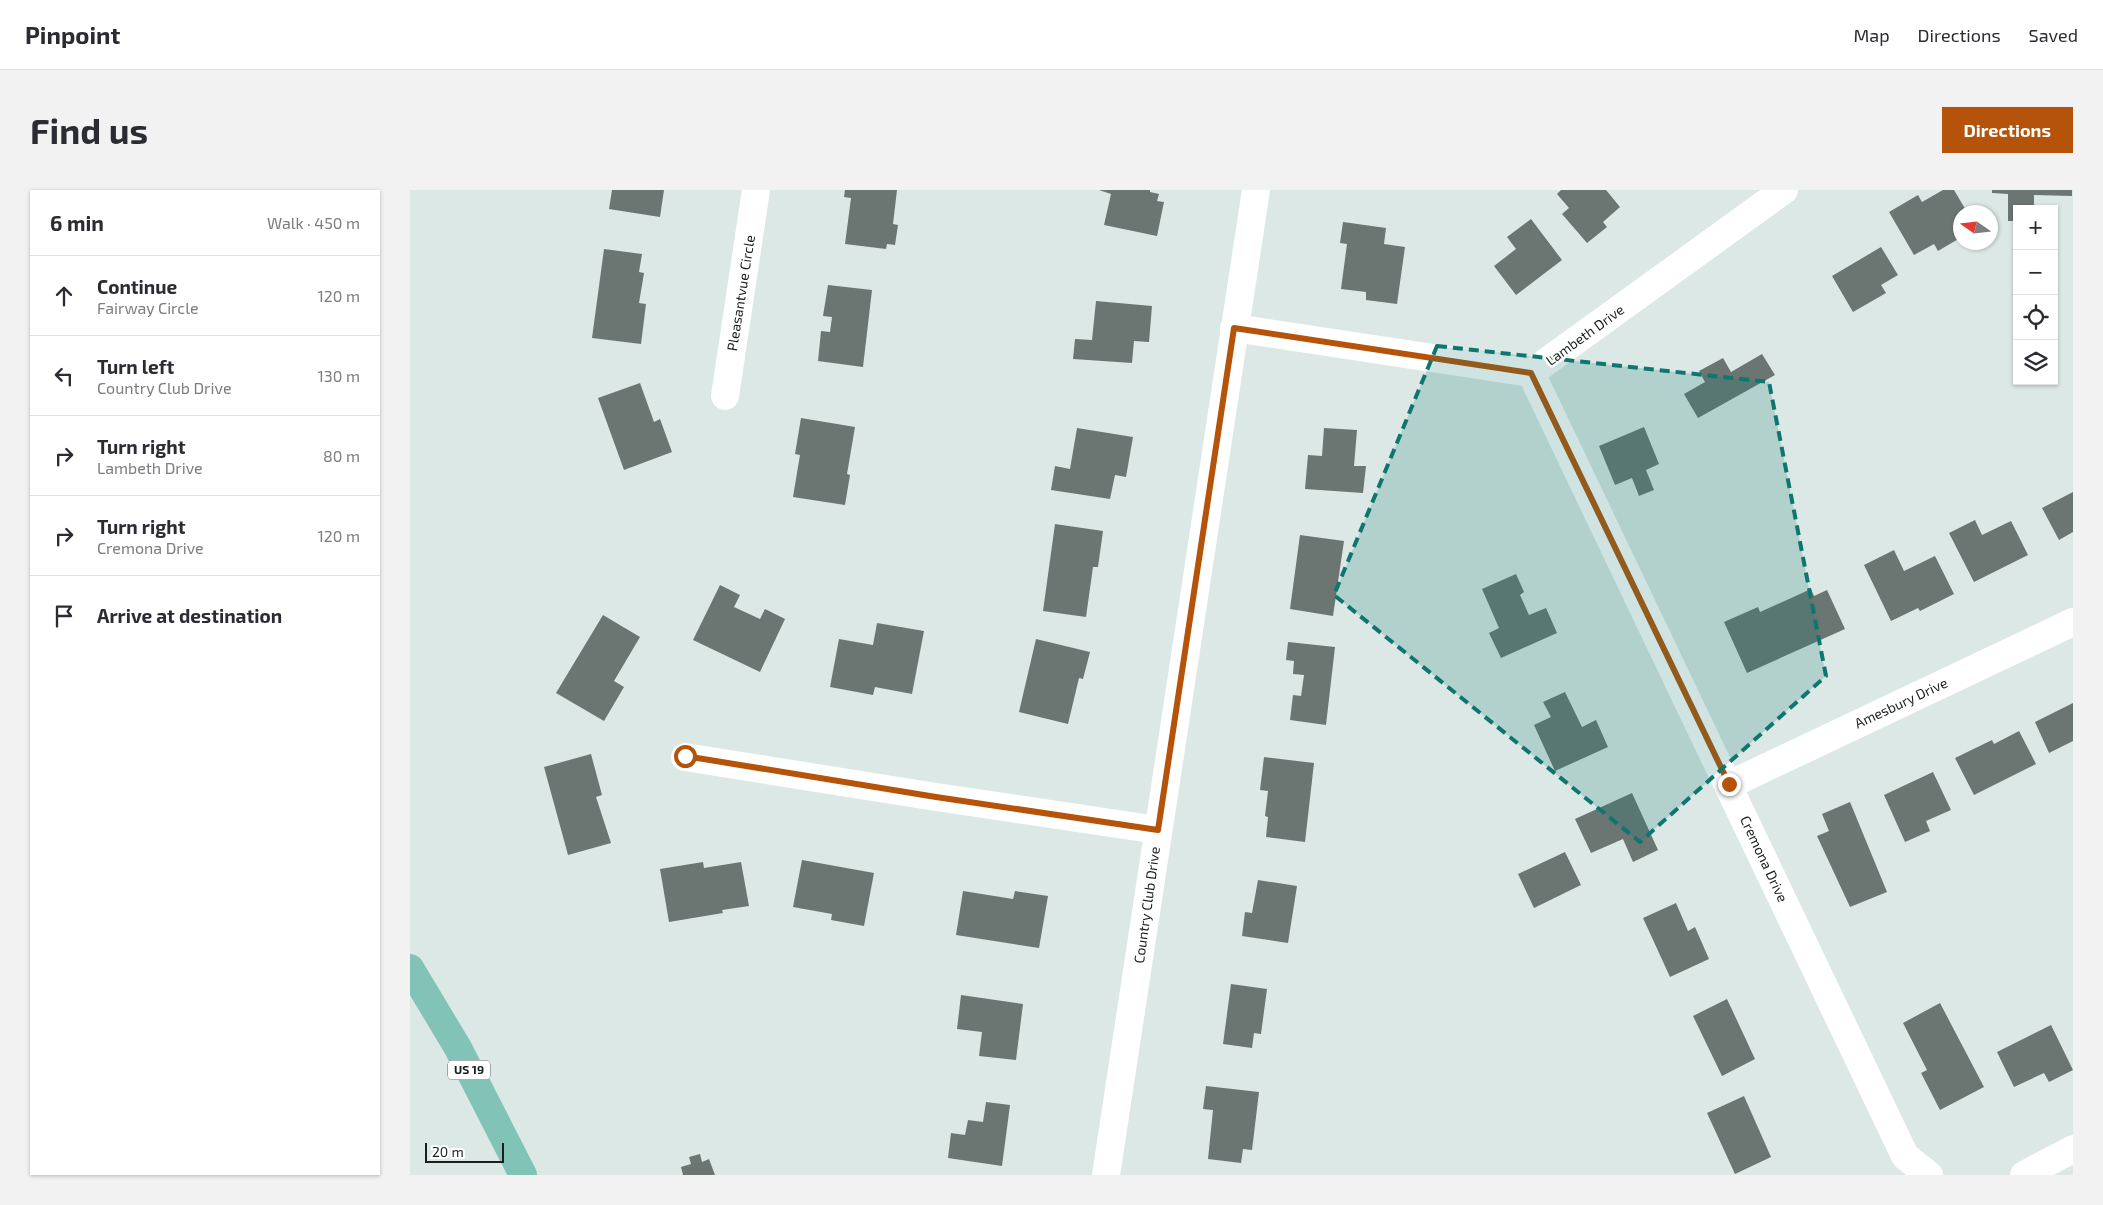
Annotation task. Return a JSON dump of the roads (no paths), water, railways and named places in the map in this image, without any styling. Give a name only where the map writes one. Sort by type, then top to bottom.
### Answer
[{"type":"main road","name":"US 19","points":[[410,968],[458,1048],[523,1175]]},
{"type":"street","name":"Pleasantvue Circle","points":[[726,396],[756,190]]},
{"type":"street","name":"Country Club Drive","points":[[1106,1175],[1256,190]]},
{"type":"street","name":"Lambeth Drive","points":[[1234,328],[1531,373],[1784,190]]},
{"type":"street","name":"Cremona Drive","points":[[1531,373],[1906,1156],[1929,1175]]},
{"type":"street","name":"Amesbury Drive","points":[[1729,784],[2073,622]]},
{"type":"street","points":[[685,756],[936,797],[1158,830]]},
{"type":"street","points":[[2024,1175],[2073,1149]]}]
